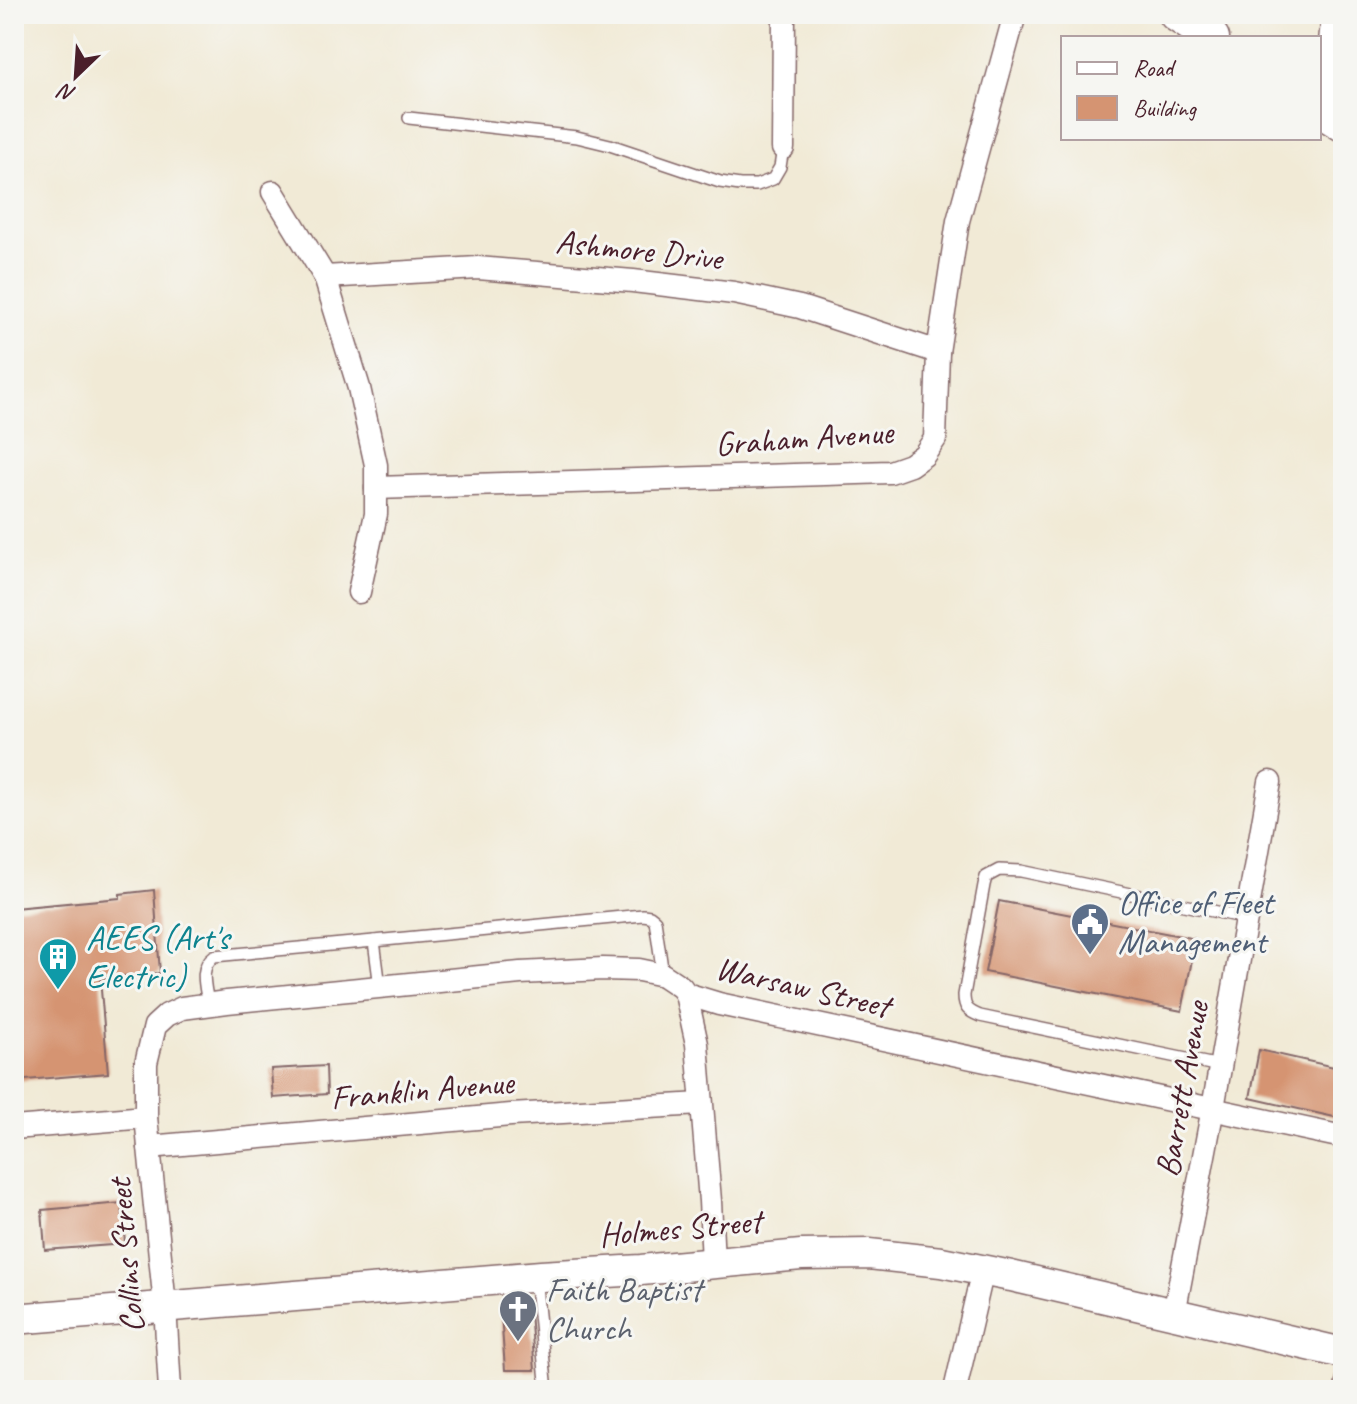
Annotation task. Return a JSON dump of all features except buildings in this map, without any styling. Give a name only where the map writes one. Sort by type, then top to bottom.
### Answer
[{"type":"main road","points":[[1176,14],[1209,36]]},
{"type":"main road","points":[[1321,98],[1338,26]]},
{"type":"main road","points":[[1321,108],[1343,124]]},
{"type":"main road","name":"Holmes Street","points":[[14,1319],[801,1255],[869,1254],[983,1270],[1343,1353]]},
{"type":"street","points":[[783,148],[784,14]]},
{"type":"street","name":"Graham Avenue","points":[[376,488],[890,472],[910,465],[924,455],[935,439],[938,352],[958,221],[1015,14]]},
{"type":"street","points":[[273,192],[325,277],[359,388],[376,465],[376,514],[359,592]]},
{"type":"street","name":"Ashmore Drive","points":[[325,277],[478,268],[705,289],[800,307],[938,352]]},
{"type":"street","name":"Barrett Avenue","points":[[1174,1314],[1270,782]]},
{"type":"street","name":"Warsaw Street","points":[[146,1117],[146,1063],[155,1026],[167,1015],[182,1008],[520,973],[603,969],[639,970],[663,975],[686,994],[719,1004],[1343,1137]]},
{"type":"street","points":[[686,994],[697,1044],[713,1262]]},
{"type":"street","name":"Franklin Avenue","points":[[149,1147],[511,1115],[701,1104]]},
{"type":"street","points":[[14,1128],[146,1117]]},
{"type":"street","name":"Collins Street","points":[[146,1117],[170,1390]]},
{"type":"street","points":[[955,1390],[983,1270]]},
{"type":"lane","points":[[409,118],[577,137],[720,182],[740,185],[757,185],[773,179],[780,167],[783,148]]},
{"type":"lane","points":[[1220,1066],[980,1016],[968,1011],[964,1005],[964,995],[986,877],[999,870],[1021,871],[1246,918]]},
{"type":"lane","points":[[208,1004],[204,969],[214,956],[643,915],[655,920],[663,975]]},
{"type":"lane","points":[[374,941],[380,987]]},
{"type":"lane","points":[[535,1276],[547,1390]]},
{"type":"lane","points":[[1340,1390],[1343,1376]]},
{"type":"place","name":"Office of Fleet Management","points":[[1090,956]]},
{"type":"place","name":"AEES (Art's Electric)","points":[[58,991]]},
{"type":"place","name":"Faith Baptist Church","points":[[518,1343]]}]
